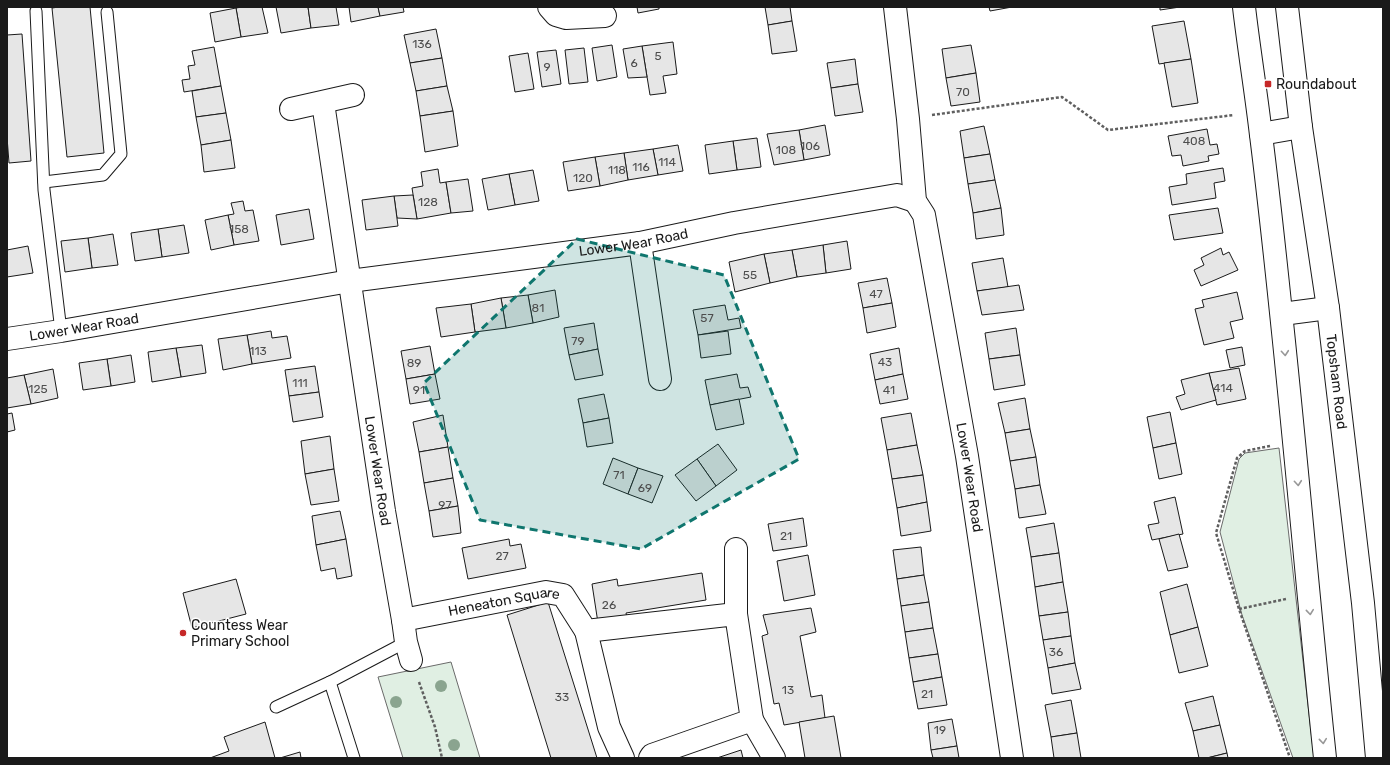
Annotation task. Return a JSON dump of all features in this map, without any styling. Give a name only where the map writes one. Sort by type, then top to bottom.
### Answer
[{"type":"street","points":[[549,7],[556,15],[566,18],[605,16]]},
{"type":"street","name":"Lower Wear Road","points":[[894,7],[908,119],[915,201],[924,215],[967,456],[1012,758]]},
{"type":"street","points":[[1244,7],[1261,134],[1282,314],[1325,758]]},
{"type":"street","name":"Topsham Road","points":[[1287,7],[1301,127],[1328,308],[1363,603],[1377,758]]},
{"type":"street","points":[[290,109],[324,103],[353,95]]},
{"type":"street","name":"Lower Wear Road","points":[[324,103],[384,511],[408,651]]},
{"type":"street","points":[[1261,134],[1301,127]]},
{"type":"street","name":"Lower Wear Road","points":[[7,339],[350,281],[640,242],[734,223],[897,194],[915,201]]},
{"type":"street","points":[[640,242],[660,379]]},
{"type":"street","points":[[1282,314],[1328,308]]},
{"type":"street","points":[[736,548],[736,614],[752,720],[774,758]]},
{"type":"street","name":"Heneaton Square","points":[[403,620],[546,592],[563,595],[586,631],[610,727],[623,758]]},
{"type":"street","points":[[586,631],[736,614]]},
{"type":"street","points":[[650,758],[652,755],[752,720]]},
{"type":"lane","points":[[36,11],[44,182],[61,331]]},
{"type":"lane","points":[[44,182],[104,175],[121,154],[107,12]]},
{"type":"lane","points":[[276,706],[330,682],[408,651]]},
{"type":"lane","points":[[330,682],[354,758]]},
{"type":"path","points":[[908,119],[1062,97],[1108,130],[1258,112]]},
{"type":"path","points":[[1290,758],[1239,609],[1216,533],[1237,458],[1245,451],[1294,441]]},
{"type":"path","points":[[1239,609],[1282,599]]},
{"type":"path","points":[[408,651],[435,727],[442,758]]},
{"type":"highlighted area","points":[[577,239],[724,275],[799,459],[641,549],[480,520],[424,383]]},
{"type":"green space","points":[[1279,448],[1314,758],[1293,758],[1242,615],[1220,532],[1239,459],[1245,453]]},
{"type":"green space","points":[[451,662],[480,758],[403,758],[378,677]]},
{"type":"building","points":[[90,7],[104,153],[67,157],[52,8]]},
{"type":"building","points":[[262,7],[268,33],[241,37],[236,8]]},
{"type":"building","points":[[276,7],[308,7],[311,28],[281,33]]},
{"type":"building","points":[[308,7],[336,7],[339,25],[311,28]]},
{"type":"building","points":[[349,7],[378,7],[380,16],[351,22]]},
{"type":"building","points":[[378,7],[403,7],[404,12],[380,16]]},
{"type":"building","points":[[637,7],[659,7],[659,9],[638,13]]},
{"type":"building","points":[[765,7],[790,7],[792,21],[768,25]]},
{"type":"building","points":[[989,7],[1012,7],[990,11]]},
{"type":"building","points":[[1160,7],[1180,7],[1160,10]]},
{"type":"building","points":[[236,8],[241,37],[215,42],[210,13]]},
{"type":"building","points":[[792,21],[797,51],[772,54],[768,25]]},
{"type":"building","points":[[1184,21],[1191,59],[1159,64],[1152,26]]},
{"type":"building","points":[[436,29],[442,58],[410,63],[404,35]]},
{"type":"building","points":[[22,34],[31,161],[9,163],[7,137],[7,35]]},
{"type":"building","points":[[673,42],[677,74],[663,76],[666,93],[650,95],[642,46]]},
{"type":"building","points":[[612,45],[617,77],[597,81],[592,48]]},
{"type":"building","points":[[971,45],[976,73],[946,78],[942,49]]},
{"type":"building","points":[[642,46],[647,77],[628,78],[623,49]]},
{"type":"building","points":[[214,47],[221,86],[184,92],[182,80],[190,79],[188,66],[195,65],[192,51]]},
{"type":"building","points":[[584,48],[588,82],[569,84],[565,50]]},
{"type":"building","points":[[556,50],[561,84],[542,87],[537,52]]},
{"type":"building","points":[[528,53],[534,89],[515,92],[509,56]]},
{"type":"building","points":[[442,58],[447,86],[416,91],[410,63]]},
{"type":"building","points":[[855,59],[858,84],[831,88],[827,63]]},
{"type":"building","points":[[1191,59],[1198,103],[1172,107],[1164,63]]},
{"type":"building","points":[[976,73],[980,102],[951,106],[946,78]]},
{"type":"building","points":[[858,84],[863,112],[835,116],[831,88]]},
{"type":"building","points":[[221,86],[226,113],[196,117],[192,91]]},
{"type":"building","points":[[447,86],[453,111],[420,116],[416,91]]},
{"type":"building","points":[[453,111],[458,146],[425,152],[420,116]]},
{"type":"building","points":[[226,113],[231,140],[201,145],[196,117]]},
{"type":"building","points":[[825,125],[830,155],[804,160],[799,130]]},
{"type":"building","points":[[984,126],[990,154],[964,158],[960,131]]},
{"type":"building","points":[[1207,129],[1210,145],[1217,144],[1219,154],[1208,156],[1209,161],[1183,166],[1181,155],[1172,156],[1168,136]]},
{"type":"building","points":[[799,130],[804,160],[774,165],[767,134]]},
{"type":"building","points":[[757,138],[761,167],[737,170],[733,141]]},
{"type":"building","points":[[231,140],[235,168],[204,172],[201,145]]},
{"type":"building","points":[[733,141],[737,170],[709,174],[705,145]]},
{"type":"building","points":[[678,145],[683,171],[658,175],[653,149]]},
{"type":"building","points":[[653,149],[658,175],[628,180],[624,153]]},
{"type":"building","points":[[624,153],[628,180],[600,186],[595,157]]},
{"type":"building","points":[[990,154],[995,180],[968,184],[964,158]]},
{"type":"building","points":[[595,157],[600,186],[568,191],[563,162]]},
{"type":"building","points":[[1223,168],[1225,181],[1214,183],[1216,198],[1172,205],[1169,187],[1187,184],[1186,174]]},
{"type":"building","points":[[438,169],[440,183],[446,182],[451,213],[417,219],[412,188],[423,186],[421,172]]},
{"type":"building","points":[[533,170],[539,201],[515,205],[509,174]]},
{"type":"building","points":[[509,174],[515,205],[488,210],[482,179]]},
{"type":"building","points":[[468,179],[473,211],[451,213],[446,182]]},
{"type":"building","points":[[995,180],[1001,208],[973,213],[968,184]]},
{"type":"building","points":[[413,195],[417,219],[397,218],[394,196]]},
{"type":"building","points":[[394,196],[398,226],[366,230],[362,200]]},
{"type":"building","points":[[243,201],[245,211],[253,210],[259,241],[234,245],[228,215],[234,214],[231,203]]},
{"type":"building","points":[[1001,208],[1004,235],[976,239],[973,213]]},
{"type":"building","points":[[1218,208],[1223,233],[1174,240],[1169,215]]},
{"type":"building","points":[[309,209],[314,239],[281,245],[276,215]]},
{"type":"building","points":[[228,215],[234,245],[211,250],[205,220]]},
{"type":"building","points":[[184,225],[189,253],[162,257],[158,229]]},
{"type":"building","points":[[158,229],[162,257],[135,261],[131,233]]},
{"type":"building","points":[[113,234],[118,265],[92,268],[88,238]]},
{"type":"building","points":[[88,238],[92,268],[65,272],[61,241]]},
{"type":"building","points":[[847,241],[851,269],[826,273],[823,245]]},
{"type":"building","points":[[823,245],[826,273],[797,277],[792,250]]},
{"type":"building","points":[[28,246],[33,273],[7,277],[7,250]]},
{"type":"building","points":[[1221,248],[1223,255],[1229,252],[1238,270],[1201,286],[1194,270],[1204,265],[1201,258]]},
{"type":"building","points":[[792,250],[797,277],[770,283],[764,254]]},
{"type":"building","points":[[764,254],[770,283],[735,292],[729,262]]},
{"type":"building","points":[[1003,258],[1008,287],[977,291],[972,263]]},
{"type":"building","points":[[887,278],[892,303],[863,308],[858,283]]},
{"type":"building","points":[[1019,285],[1024,310],[982,315],[977,291]]},
{"type":"building","points":[[555,290],[559,317],[533,323],[528,295]]},
{"type":"building","points":[[1237,292],[1243,319],[1230,322],[1234,338],[1204,345],[1195,309],[1204,307],[1202,300]]},
{"type":"building","points":[[528,295],[533,323],[506,328],[501,298]]},
{"type":"building","points":[[501,298],[506,328],[475,332],[471,304]]},
{"type":"building","points":[[892,303],[896,327],[867,333],[863,308]]},
{"type":"building","points":[[471,304],[475,332],[441,337],[436,308]]},
{"type":"building","points":[[725,305],[728,320],[739,318],[741,328],[698,335],[693,310]]},
{"type":"building","points":[[594,323],[598,349],[569,355],[564,328]]},
{"type":"building","points":[[1016,328],[1020,355],[989,359],[985,333]]},
{"type":"building","points":[[271,331],[272,338],[287,336],[291,358],[252,364],[247,335]]},
{"type":"building","points":[[728,331],[731,354],[701,358],[698,335]]},
{"type":"building","points":[[247,335],[252,364],[223,370],[218,339]]},
{"type":"building","points":[[202,345],[206,373],[181,377],[176,348]]},
{"type":"building","points":[[430,346],[435,374],[406,379],[401,351]]},
{"type":"building","points":[[1242,347],[1245,365],[1230,368],[1226,350]]},
{"type":"building","points":[[176,348],[181,377],[152,382],[148,352]]},
{"type":"building","points":[[899,348],[903,374],[875,380],[870,354]]},
{"type":"building","points":[[598,349],[603,375],[575,380],[569,355]]},
{"type":"building","points":[[131,355],[135,382],[111,386],[107,359]]},
{"type":"building","points":[[1020,355],[1025,385],[994,390],[989,359]]},
{"type":"building","points":[[107,359],[111,386],[83,390],[79,363]]},
{"type":"building","points":[[315,366],[319,392],[289,396],[285,370]]},
{"type":"building","points":[[1239,368],[1246,399],[1217,405],[1209,373]]},
{"type":"building","points":[[53,369],[58,398],[31,404],[24,375]]},
{"type":"building","points":[[1209,373],[1216,400],[1181,410],[1176,397],[1185,394],[1181,380]]},
{"type":"building","points":[[435,374],[440,399],[410,404],[406,379]]},
{"type":"building","points":[[737,374],[740,388],[748,387],[751,397],[710,405],[705,380]]},
{"type":"building","points":[[903,374],[908,399],[880,404],[875,380]]},
{"type":"building","points":[[24,375],[31,404],[7,408],[7,378]]},
{"type":"building","points":[[319,392],[323,417],[293,422],[289,396]]},
{"type":"building","points":[[604,394],[609,418],[583,423],[578,399]]},
{"type":"building","points":[[1025,398],[1030,429],[1005,433],[998,403]]},
{"type":"building","points":[[739,399],[744,424],[716,430],[710,405]]},
{"type":"building","points":[[1170,412],[1176,443],[1153,448],[1147,417]]},
{"type":"building","points":[[12,413],[15,430],[7,432],[7,414]]},
{"type":"building","points":[[911,413],[917,445],[887,450],[881,418]]},
{"type":"building","points":[[443,415],[448,447],[419,452],[413,422]]},
{"type":"building","points":[[609,418],[613,443],[587,447],[583,423]]},
{"type":"building","points":[[1030,429],[1036,457],[1010,461],[1005,433]]},
{"type":"building","points":[[330,436],[334,469],[305,474],[301,441]]},
{"type":"building","points":[[1176,443],[1182,474],[1159,479],[1153,448]]},
{"type":"building","points":[[718,444],[737,470],[716,486],[697,459]]},
{"type":"building","points":[[917,445],[923,475],[892,479],[887,450]]},
{"type":"building","points":[[448,447],[453,478],[424,483],[419,452]]},
{"type":"building","points":[[1036,457],[1040,485],[1015,489],[1010,461]]},
{"type":"building","points":[[613,458],[638,468],[628,494],[603,484]]},
{"type":"building","points":[[697,459],[716,486],[696,501],[675,475]]},
{"type":"building","points":[[638,468],[663,476],[652,503],[628,494]]},
{"type":"building","points":[[334,469],[339,501],[311,505],[305,474]]},
{"type":"building","points":[[923,475],[927,502],[897,508],[892,479]]},
{"type":"building","points":[[453,478],[458,506],[429,511],[424,483]]},
{"type":"building","points":[[1040,485],[1046,514],[1019,518],[1015,489]]},
{"type":"building","points":[[1175,497],[1183,534],[1152,540],[1148,525],[1159,523],[1154,502]]},
{"type":"building","points":[[927,502],[931,531],[901,536],[897,508]]},
{"type":"building","points":[[458,506],[461,533],[433,537],[429,511]]},
{"type":"building","points":[[340,511],[346,539],[316,545],[312,516]]},
{"type":"building","points":[[803,518],[807,546],[773,551],[768,524]]},
{"type":"building","points":[[1054,523],[1059,553],[1031,557],[1026,528]]},
{"type":"building","points":[[1179,534],[1188,567],[1168,571],[1159,539]]},
{"type":"building","points":[[346,539],[352,576],[337,579],[335,568],[321,571],[316,545]]},
{"type":"building","points":[[509,539],[510,546],[521,544],[526,568],[468,579],[462,548]]},
{"type":"building","points":[[921,547],[924,575],[897,579],[893,550]]},
{"type":"building","points":[[1059,553],[1063,582],[1035,587],[1031,557]]},
{"type":"building","points":[[808,555],[815,595],[784,601],[777,561]]},
{"type":"building","points":[[702,573],[706,600],[626,613],[627,618],[598,623],[592,584],[617,579],[618,586]]},
{"type":"building","points":[[924,575],[929,602],[901,606],[897,579]]},
{"type":"building","points":[[236,579],[246,614],[192,628],[183,593]]},
{"type":"building","points":[[1063,582],[1068,612],[1039,616],[1035,587]]},
{"type":"building","points":[[1187,584],[1198,627],[1170,635],[1160,592]]},
{"type":"building","points":[[548,602],[597,758],[551,758],[507,615]]},
{"type":"building","points":[[929,602],[933,628],[905,632],[901,606]]},
{"type":"building","points":[[811,608],[816,632],[800,636],[811,697],[822,695],[825,718],[784,725],[779,703],[774,704],[762,636],[768,634],[763,615]]},
{"type":"building","points":[[1068,612],[1071,636],[1043,640],[1039,616]]},
{"type":"building","points":[[1198,627],[1208,666],[1179,673],[1170,635]]},
{"type":"building","points":[[933,628],[938,654],[909,658],[905,632]]},
{"type":"building","points":[[1071,636],[1075,663],[1048,668],[1043,640]]},
{"type":"building","points":[[938,654],[942,677],[913,682],[909,658]]},
{"type":"building","points":[[1075,663],[1081,689],[1052,694],[1048,668]]},
{"type":"building","points":[[942,677],[947,705],[918,709],[913,682]]},
{"type":"building","points":[[1213,696],[1220,725],[1193,731],[1185,703]]},
{"type":"building","points":[[1071,700],[1077,733],[1051,737],[1045,705]]},
{"type":"building","points":[[834,716],[841,758],[805,758],[799,722]]},
{"type":"building","points":[[952,719],[957,746],[931,750],[928,723]]},
{"type":"building","points":[[265,722],[275,758],[210,758],[229,751],[224,737]]},
{"type":"building","points":[[1220,725],[1227,753],[1207,758],[1199,758],[1193,731]]},
{"type":"building","points":[[1077,733],[1081,758],[1054,758],[1051,737]]},
{"type":"building","points":[[957,746],[959,758],[933,758],[931,750]]},
{"type":"building","points":[[741,750],[743,758],[717,758]]},
{"type":"building","points":[[300,752],[301,758],[280,758]]},
{"type":"building","points":[[1227,753],[1228,758],[1207,758]]},
{"type":"place","name":"Roundabout","points":[[1268,84]]},
{"type":"place","name":"Countess Wear Primary School","points":[[183,633]]}]
